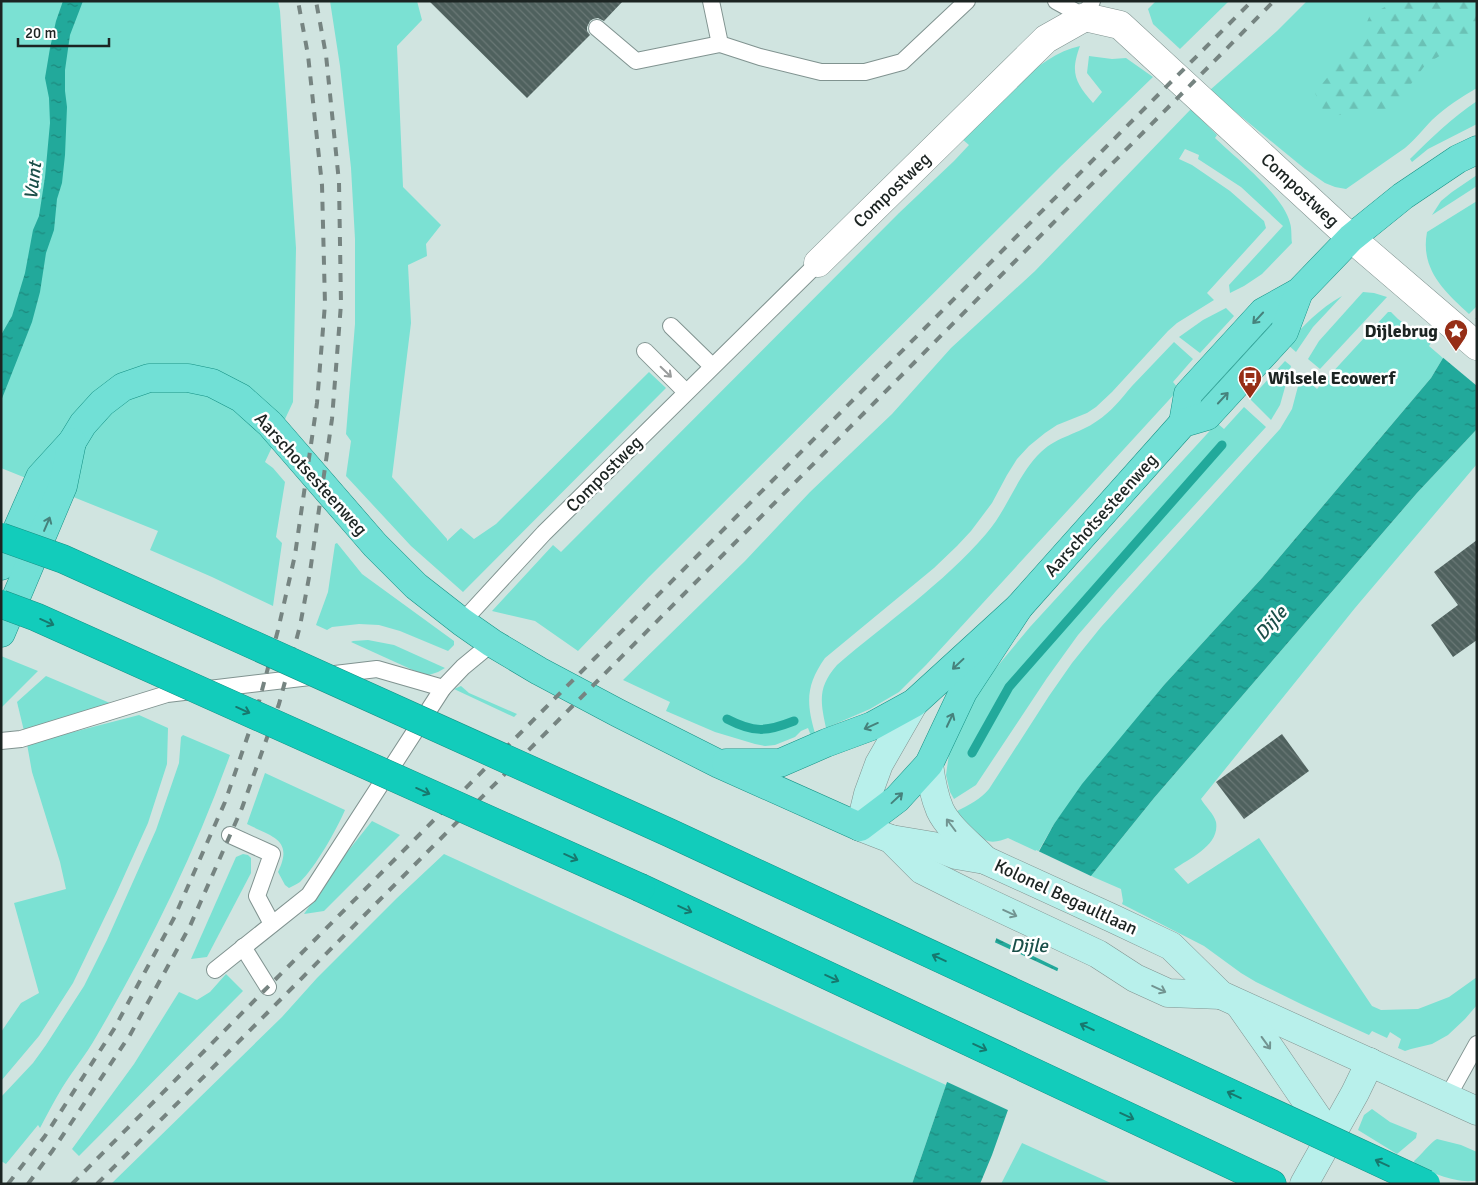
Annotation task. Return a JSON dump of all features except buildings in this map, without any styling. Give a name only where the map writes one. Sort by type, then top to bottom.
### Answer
[{"type":"highway","points":[[1,537],[62,559],[670,833],[1426,1184]]},
{"type":"highway","points":[[1,604],[36,617],[632,884],[1272,1184]]},
{"type":"main road","name":"Aarschotsesteenweg","points":[[719,764],[780,763],[872,726],[914,703],[1019,607],[1183,423],[1188,394],[1263,312],[1299,292],[1351,238],[1403,196],[1458,159],[1477,150]]},
{"type":"main road","name":"Aarschotsesteenweg","points":[[1,566],[40,476],[72,442],[83,424],[102,403],[123,387],[149,378],[188,378],[212,383],[241,398],[270,424],[375,546],[416,586],[492,643],[539,671],[719,764],[860,827],[897,799],[929,764],[963,692],[1019,607]]},
{"type":"main road","name":"Aarschotsesteenweg","points":[[1,633],[63,486],[72,442]]},
{"type":"street","name":"Compostweg","points":[[818,263],[1046,39],[1089,9],[1120,25],[1351,238]]},
{"type":"street","points":[[1351,238],[1477,346]]},
{"type":"street","name":"Aarschotsesteenweg","points":[[860,827],[868,794],[879,764],[914,703]]},
{"type":"street","points":[[929,764],[941,812],[955,831],[985,860]]},
{"type":"street","name":"Kolonel Begaultlaan","points":[[860,827],[891,839],[933,846],[956,855],[985,860],[1114,919],[1171,946],[1229,999],[1477,1111]]},
{"type":"street","name":"Kolonel Begaultlaan","points":[[891,839],[922,870],[1098,954],[1135,978],[1168,993],[1229,999]]},
{"type":"street","points":[[1229,999],[1272,1051],[1317,1117],[1325,1146]]},
{"type":"street","points":[[1304,1184],[1355,1093],[1370,1062]]},
{"type":"lane","points":[[711,1],[720,44]]},
{"type":"lane","points":[[597,28],[636,61],[720,44],[760,57],[821,72],[865,72],[902,62],[967,1]]},
{"type":"lane","points":[[1056,1],[1089,9]]},
{"type":"lane","name":"Compostweg","points":[[462,622],[544,533],[818,263]]},
{"type":"lane","points":[[671,326],[712,366]]},
{"type":"lane","points":[[645,351],[686,392]]},
{"type":"lane","points":[[215,970],[309,894],[442,688],[463,667],[492,643]]},
{"type":"lane","points":[[1,741],[21,739],[167,694],[377,669],[442,688]]},
{"type":"lane","points":[[230,835],[272,854],[257,896],[272,924]]},
{"type":"lane","points":[[243,947],[268,987]]},
{"type":"lane","points":[[1447,1098],[1477,1044]]},
{"type":"green space","points":[[2,1],[278,1],[296,248],[293,402],[265,462],[285,482],[276,537],[282,543],[273,606],[150,550],[158,531],[1,468]]},
{"type":"green space","points":[[330,1],[417,1],[422,20],[397,46],[403,187],[441,225],[426,244],[427,256],[408,265],[411,323],[392,477],[447,541],[461,528],[474,539],[496,524],[649,372],[666,388],[463,592],[411,546],[346,476],[351,441],[346,434],[355,324],[355,239],[351,168],[340,66]]},
{"type":"green space","points":[[1156,1],[1229,1],[1180,49],[1153,24],[1148,9]]},
{"type":"green space","points":[[1307,1],[1477,1],[1477,88],[1437,115],[1405,148],[1346,189],[1325,183],[1305,169],[1210,90],[1277,31]]},
{"type":"green space","points":[[1396,1],[1477,1],[1477,34],[1426,64],[1393,108],[1326,116],[1315,93],[1338,64],[1357,45],[1370,15]]},
{"type":"green space","points":[[1080,46],[1075,63],[1076,77],[1078,83],[1093,103],[1102,92],[1087,73],[1089,56],[1112,59],[1126,58],[1153,77],[1062,165],[648,578],[578,651],[535,621],[492,611],[553,545],[561,552],[899,213],[954,161],[969,145],[962,139],[1016,84],[1048,60],[1064,51]]},
{"type":"green space","points":[[1477,101],[1477,124],[1428,149],[1412,162],[1410,159],[1434,136]]},
{"type":"green space","points":[[1191,109],[1217,135],[1215,138],[1258,178],[1279,201],[1290,223],[1292,243],[1262,274],[1230,293],[1229,285],[1283,226],[1241,187],[1198,159],[1199,155],[1185,149],[1179,159],[1192,165],[1230,191],[1264,221],[1266,228],[1207,293],[1214,300],[1177,323],[1168,331],[1096,407],[1087,413],[1057,425],[1029,446],[1017,459],[992,503],[957,546],[934,568],[825,658],[814,677],[809,694],[810,712],[815,733],[811,736],[808,728],[801,731],[795,737],[775,745],[755,744],[715,732],[666,711],[670,702],[623,680],[745,561],[810,492],[892,414],[951,348],[1035,271]]},
{"type":"green space","points":[[1477,175],[1477,186],[1432,215],[1441,201]]},
{"type":"green space","points":[[1477,201],[1477,306],[1469,314],[1451,297],[1436,278],[1427,257],[1426,245],[1427,232]]},
{"type":"green space","points":[[1363,292],[1387,297],[1320,369],[1308,359],[1319,341]]},
{"type":"green space","points":[[1342,296],[1313,327],[1296,352],[1287,344],[1312,318]]},
{"type":"green space","points":[[1226,308],[1234,316],[1200,353],[1179,337],[1203,320]]},
{"type":"green space","points":[[1388,312],[1391,312],[1431,343],[1429,346],[1443,358],[1431,378],[1262,578],[1164,685],[1054,824],[1038,852],[1008,838],[991,842],[975,833],[957,811],[986,793],[1072,663],[1101,627],[1280,429],[1292,409],[1301,375],[1317,389]]},
{"type":"green space","points":[[1174,342],[1193,359],[1173,382],[1179,389],[926,665],[899,692],[870,709],[826,728],[822,694],[826,680],[837,665],[952,570],[994,524],[1025,471],[1041,452],[1054,442],[1090,425],[1107,414]]},
{"type":"green space","points":[[1285,361],[1291,366],[1280,405],[1271,420],[1250,399]]},
{"type":"green space","points":[[1244,407],[1266,427],[1078,635],[976,785],[954,799],[950,792],[946,775],[949,754],[958,729],[981,686],[1030,627],[1217,423],[1224,429]]},
{"type":"green space","points":[[1477,429],[1477,464],[1355,608],[1201,799],[1216,822],[1216,830],[1209,844],[1174,869],[1188,884],[1259,838],[1372,1006],[1381,1010],[1418,1009],[1449,997],[1477,977],[1477,1005],[1465,1019],[1448,1035],[1432,1044],[1405,1051],[1398,1048],[1401,1039],[1390,1032],[1387,1038],[1372,1031],[1369,1035],[1256,982],[1204,946],[1122,904],[1121,889],[1091,876],[1154,798],[1417,493]]},
{"type":"green space","points":[[337,543],[362,574],[454,641],[454,645],[448,651],[400,631],[379,625],[359,624],[332,627],[327,630],[316,625],[328,592],[335,544]]},
{"type":"green space","points":[[368,640],[394,645],[445,668],[426,676],[351,642]]},
{"type":"green space","points":[[1,656],[38,671],[1,708]]},
{"type":"green space","points":[[46,676],[117,706],[24,731],[17,702]]},
{"type":"green space","points":[[461,686],[469,693],[517,714],[514,717],[454,689]]},
{"type":"green space","points":[[139,715],[168,728],[167,764],[148,823],[73,983],[39,1036],[1,1081],[1,1032],[21,1003],[39,993],[14,903],[66,889],[60,862],[32,772],[27,744]]},
{"type":"green space","points":[[183,735],[230,755],[202,828],[152,935],[96,1037],[62,1088],[40,1128],[38,1125],[6,1164],[1,1161],[1,1097],[33,1063],[84,986],[107,940],[156,830],[179,763],[181,737]]},
{"type":"green space","points":[[265,773],[345,810],[312,868],[300,882],[289,888],[285,885],[278,872],[282,861],[282,846],[272,836],[247,824]]},
{"type":"green space","points":[[372,821],[400,835],[324,911],[304,914],[344,856]]},
{"type":"green space","points":[[243,854],[251,858],[251,873],[207,957],[191,959],[236,857]]},
{"type":"green space","points":[[444,854],[946,1085],[912,1184],[111,1184],[282,1017],[317,978],[397,898]]},
{"type":"green space","points":[[226,974],[243,991],[79,1156],[72,1149],[134,1064],[179,992],[197,1000],[210,992]]},
{"type":"green space","points":[[1372,1109],[1390,1122],[1417,1133],[1416,1138],[1397,1154],[1358,1130],[1364,1115]]},
{"type":"green space","points":[[1437,1139],[1461,1145],[1477,1152],[1477,1180],[1455,1180],[1437,1175],[1415,1165],[1414,1161]]},
{"type":"green space","points":[[1022,1143],[1113,1184],[1001,1184]]},
{"type":"water","points":[[63,1],[83,1],[70,35],[65,70],[67,107],[62,183],[57,199],[54,230],[46,253],[40,292],[32,322],[1,401],[1,335],[12,316],[25,273],[33,230],[39,216],[50,123],[49,98],[45,78],[56,21]]},
{"type":"water","name":"Dijle","points":[[1477,317],[1477,429],[1417,493],[1154,798],[1091,876],[980,1184],[912,1184],[1005,913],[1054,824],[1082,784],[1164,685],[1262,578],[1431,378],[1443,358]]},
{"type":"pier","name":"Dijlebrug","points":[[1473,317],[1477,320],[1477,386],[1441,356]]},
{"type":"pier","points":[[1036,850],[1093,877],[1060,969],[994,937],[1002,912]]},
{"type":"pier","points":[[992,941],[1059,972],[1010,1111],[945,1081]]},
{"type":"pier","points":[[8,1162],[37,1184],[1,1184],[1,1171]]},
{"type":"waterway","points":[[972,753],[1009,687],[1222,445]]},
{"type":"waterway","points":[[727,719],[753,729],[768,729],[794,721]]},
{"type":"railway","points":[[8,1184],[45,1136],[114,1029],[174,918],[225,802],[257,709],[278,630],[295,555],[317,403],[325,304],[322,185],[308,55],[298,1]]},
{"type":"railway","points":[[28,1184],[130,1035],[190,926],[242,808],[279,704],[300,626],[310,572],[332,419],[341,304],[339,182],[326,55],[316,1]]},
{"type":"railway","points":[[72,1184],[1252,1]]},
{"type":"railway","points":[[97,1184],[1274,1]]},
{"type":"place","name":"Dijlebrug","points":[[1456,352]]},
{"type":"place","name":"Wilsele Ecowerf","points":[[1250,399]]},
{"type":"water label","name":"Vunt","points":[[33,181]]}]
